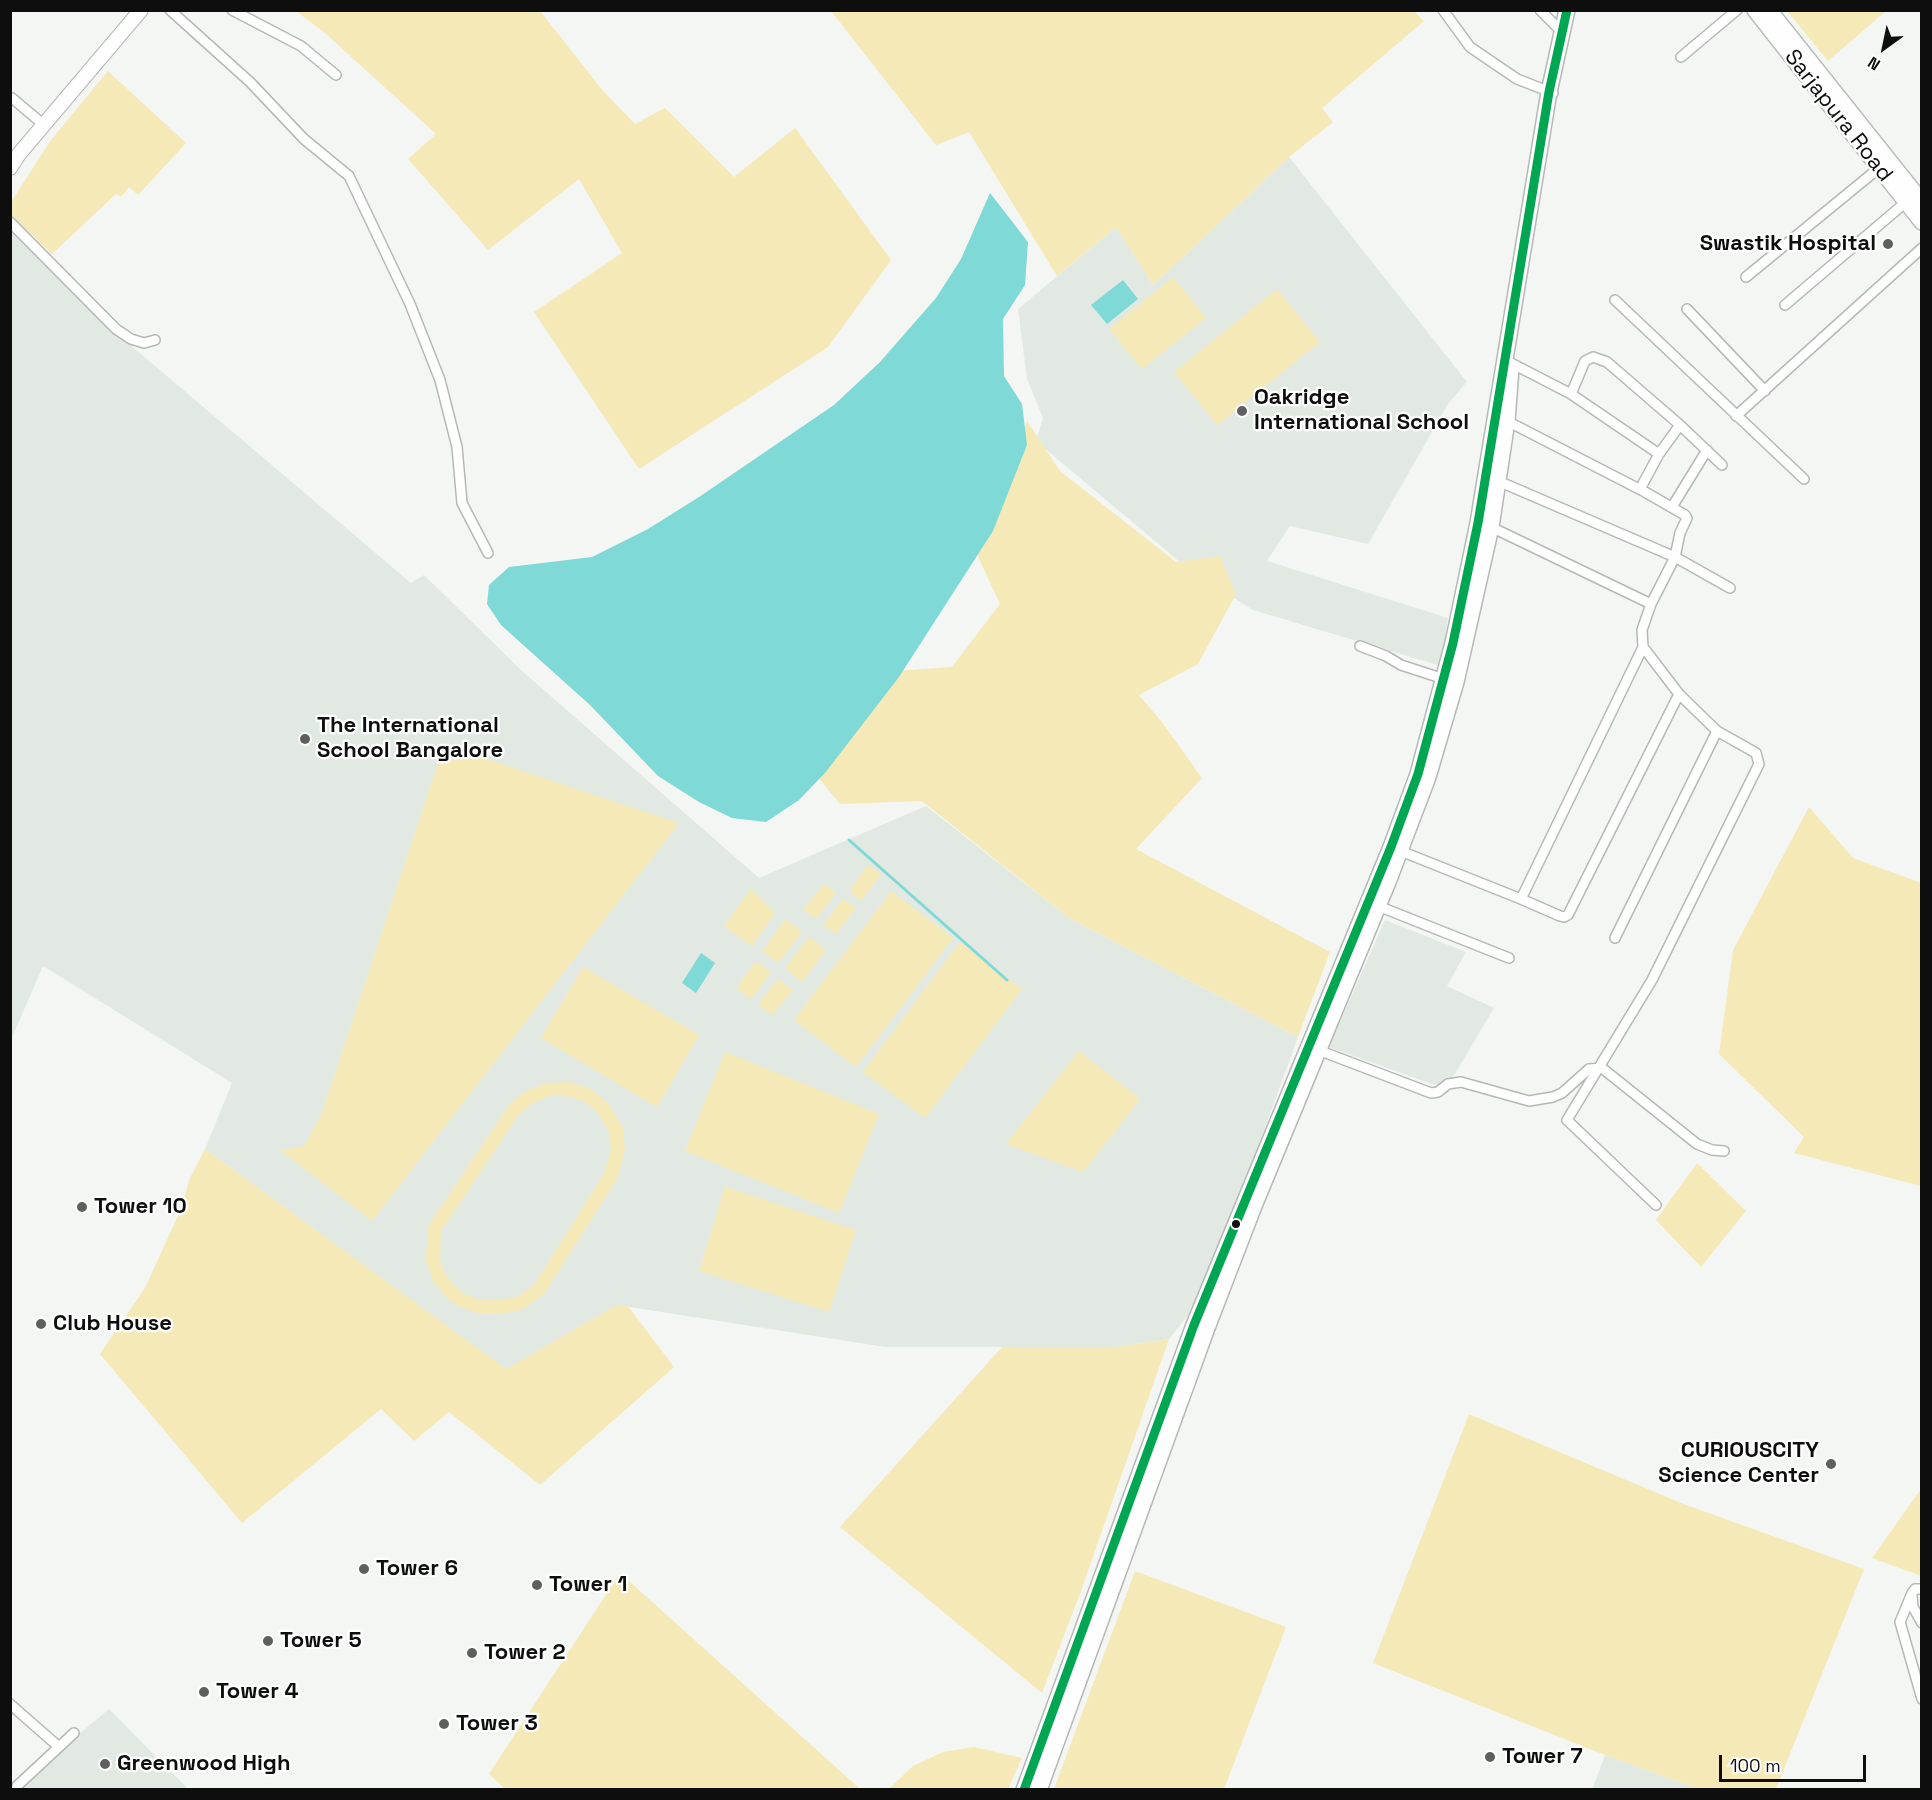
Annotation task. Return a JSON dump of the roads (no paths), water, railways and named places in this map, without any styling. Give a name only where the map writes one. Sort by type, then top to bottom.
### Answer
[{"type":"main road","points":[[1564,35],[1566,10]]},
{"type":"main road","points":[[1450,680],[1552,92],[1571,10]]},
{"type":"main road","name":"Sarjapura Road","points":[[1755,10],[1879,168],[1914,202]]},
{"type":"main road","name":"Sarjapura Road","points":[[1769,10],[1914,202],[1922,222]]},
{"type":"main road","points":[[1024,1790],[1194,1325],[1428,777],[1450,680],[1491,527],[1507,421],[1511,363],[1552,92]]},
{"type":"main road","points":[[1039,1790],[1207,1328],[1254,1206],[1378,906],[1396,849]]},
{"type":"street","points":[[11,166],[141,10]]},
{"type":"street","points":[[170,10],[250,82],[304,139],[349,176],[410,304],[440,380],[457,447],[462,503],[488,553]]},
{"type":"street","points":[[232,10],[301,46],[336,75]]},
{"type":"street","points":[[1443,10],[1470,47],[1517,79],[1552,92]]},
{"type":"street","points":[[1540,10],[1564,35]]},
{"type":"street","points":[[1681,57],[1737,10]]},
{"type":"street","points":[[12,98],[44,125]]},
{"type":"street","points":[[1746,277],[1879,168]]},
{"type":"street","points":[[1785,305],[1914,202]]},
{"type":"street","points":[[10,222],[116,329],[131,339],[144,343],[156,340]]},
{"type":"street","points":[[1736,416],[1922,248]]},
{"type":"street","points":[[1615,300],[1804,479]]},
{"type":"street","points":[[1687,309],[1765,391]]},
{"type":"street","points":[[1571,394],[1585,361],[1590,357],[1597,357],[1607,362],[1680,425],[1722,465]]},
{"type":"street","points":[[1511,363],[1571,394],[1659,454]]},
{"type":"street","points":[[1507,421],[1640,489],[1686,515],[1687,519],[1681,531],[1675,557],[1651,604],[1642,630],[1643,647],[1521,899]]},
{"type":"street","points":[[1640,489],[1659,454],[1680,425]]},
{"type":"street","points":[[1672,507],[1707,450]]},
{"type":"street","points":[[1498,481],[1675,557],[1730,588]]},
{"type":"street","points":[[1491,527],[1651,604]]},
{"type":"street","points":[[1360,646],[1386,656],[1401,665],[1450,680]]},
{"type":"street","points":[[1643,647],[1679,694],[1717,730],[1756,753],[1759,764],[1652,980],[1567,1120],[1656,1205]]},
{"type":"street","points":[[1396,849],[1567,917],[1679,694]]},
{"type":"street","points":[[1615,938],[1717,730]]},
{"type":"street","points":[[1378,906],[1509,958]]},
{"type":"street","points":[[1318,1050],[1431,1093],[1438,1092],[1448,1084],[1461,1082],[1529,1101],[1562,1093],[1584,1071],[1600,1067],[1697,1144],[1712,1150],[1724,1151]]},
{"type":"street","points":[[1922,1589],[1915,1589],[1912,1593],[1900,1626],[1922,1699]]},
{"type":"street","points":[[1912,1593],[1913,1607],[1922,1623]]},
{"type":"street","points":[[10,1704],[59,1747]]},
{"type":"street","points":[[15,1785],[74,1732]]},
{"type":"water","points":[[990,193],[1028,242],[1025,285],[1003,319],[1004,376],[1022,404],[1027,445],[993,531],[899,677],[825,773],[799,800],[766,822],[732,818],[699,802],[658,776],[590,705],[501,625],[487,604],[489,585],[509,567],[592,557],[648,529],[834,405],[880,362],[936,298],[961,259]]},
{"type":"water","points":[[1123,280],[1138,299],[1107,324],[1091,305]]},
{"type":"water","points":[[701,953],[715,963],[696,993],[682,983]]},
{"type":"waterway","points":[[849,840],[1007,980]]},
{"type":"place","name":"Swastik Hospital","points":[[1888,244]]},
{"type":"place","name":"Oakridge International School","points":[[1242,411]]},
{"type":"place","name":"The International School Bangalore","points":[[305,739]]},
{"type":"place","name":"Tower 10","points":[[82,1207]]},
{"type":"place","name":"Club House","points":[[41,1324]]},
{"type":"place","name":"CURIOUSCITY Science Center","points":[[1831,1464]]},
{"type":"place","name":"Tower 6","points":[[364,1569]]},
{"type":"place","name":"Tower 1","points":[[537,1585]]},
{"type":"place","name":"Tower 5","points":[[268,1641]]},
{"type":"place","name":"Tower 2","points":[[472,1653]]},
{"type":"place","name":"Tower 4","points":[[204,1692]]},
{"type":"place","name":"Tower 3","points":[[444,1724]]},
{"type":"place","name":"Tower 7","points":[[1490,1757]]},
{"type":"place","name":"Greenwood High","points":[[105,1764]]}]
